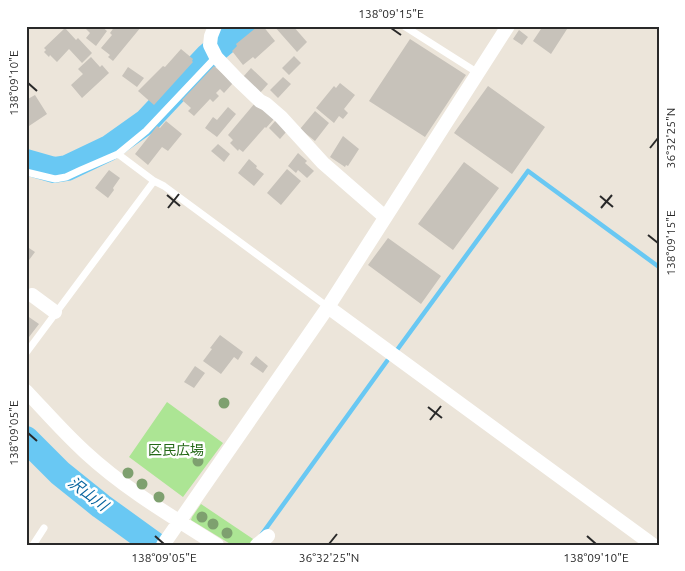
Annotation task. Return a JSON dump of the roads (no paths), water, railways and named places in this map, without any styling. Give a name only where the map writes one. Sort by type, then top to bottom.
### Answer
[{"type":"street","points":[[215,26],[211,36],[213,51],[237,79],[260,101],[281,117],[323,163],[385,216]]},
{"type":"street","points":[[163,545],[328,307],[508,26]]},
{"type":"street","points":[[32,295],[55,312]]},
{"type":"street","points":[[328,307],[653,545]]},
{"type":"street","points":[[26,391],[85,452],[142,498],[178,523],[217,545]]},
{"type":"street","points":[[257,545],[268,536]]},
{"type":"lane","points":[[404,26],[478,74]]},
{"type":"lane","points":[[26,172],[55,179],[118,154],[146,131],[213,51]]},
{"type":"lane","points":[[118,154],[328,307]]},
{"type":"lane","points":[[26,353],[154,181]]},
{"type":"lane","points":[[33,545],[44,528]]},
{"type":"waterway","points":[[26,162],[54,170],[67,168],[109,148],[147,121],[208,56],[244,26]]},
{"type":"waterway","points":[[397,350],[528,171],[659,267]]},
{"type":"waterway","points":[[262,534],[387,361]]},
{"type":"waterway","name":"沢山川","points":[[26,439],[60,473],[101,506],[155,545]]},
{"type":"park label","name":"区民広場","points":[[176,450]]}]
